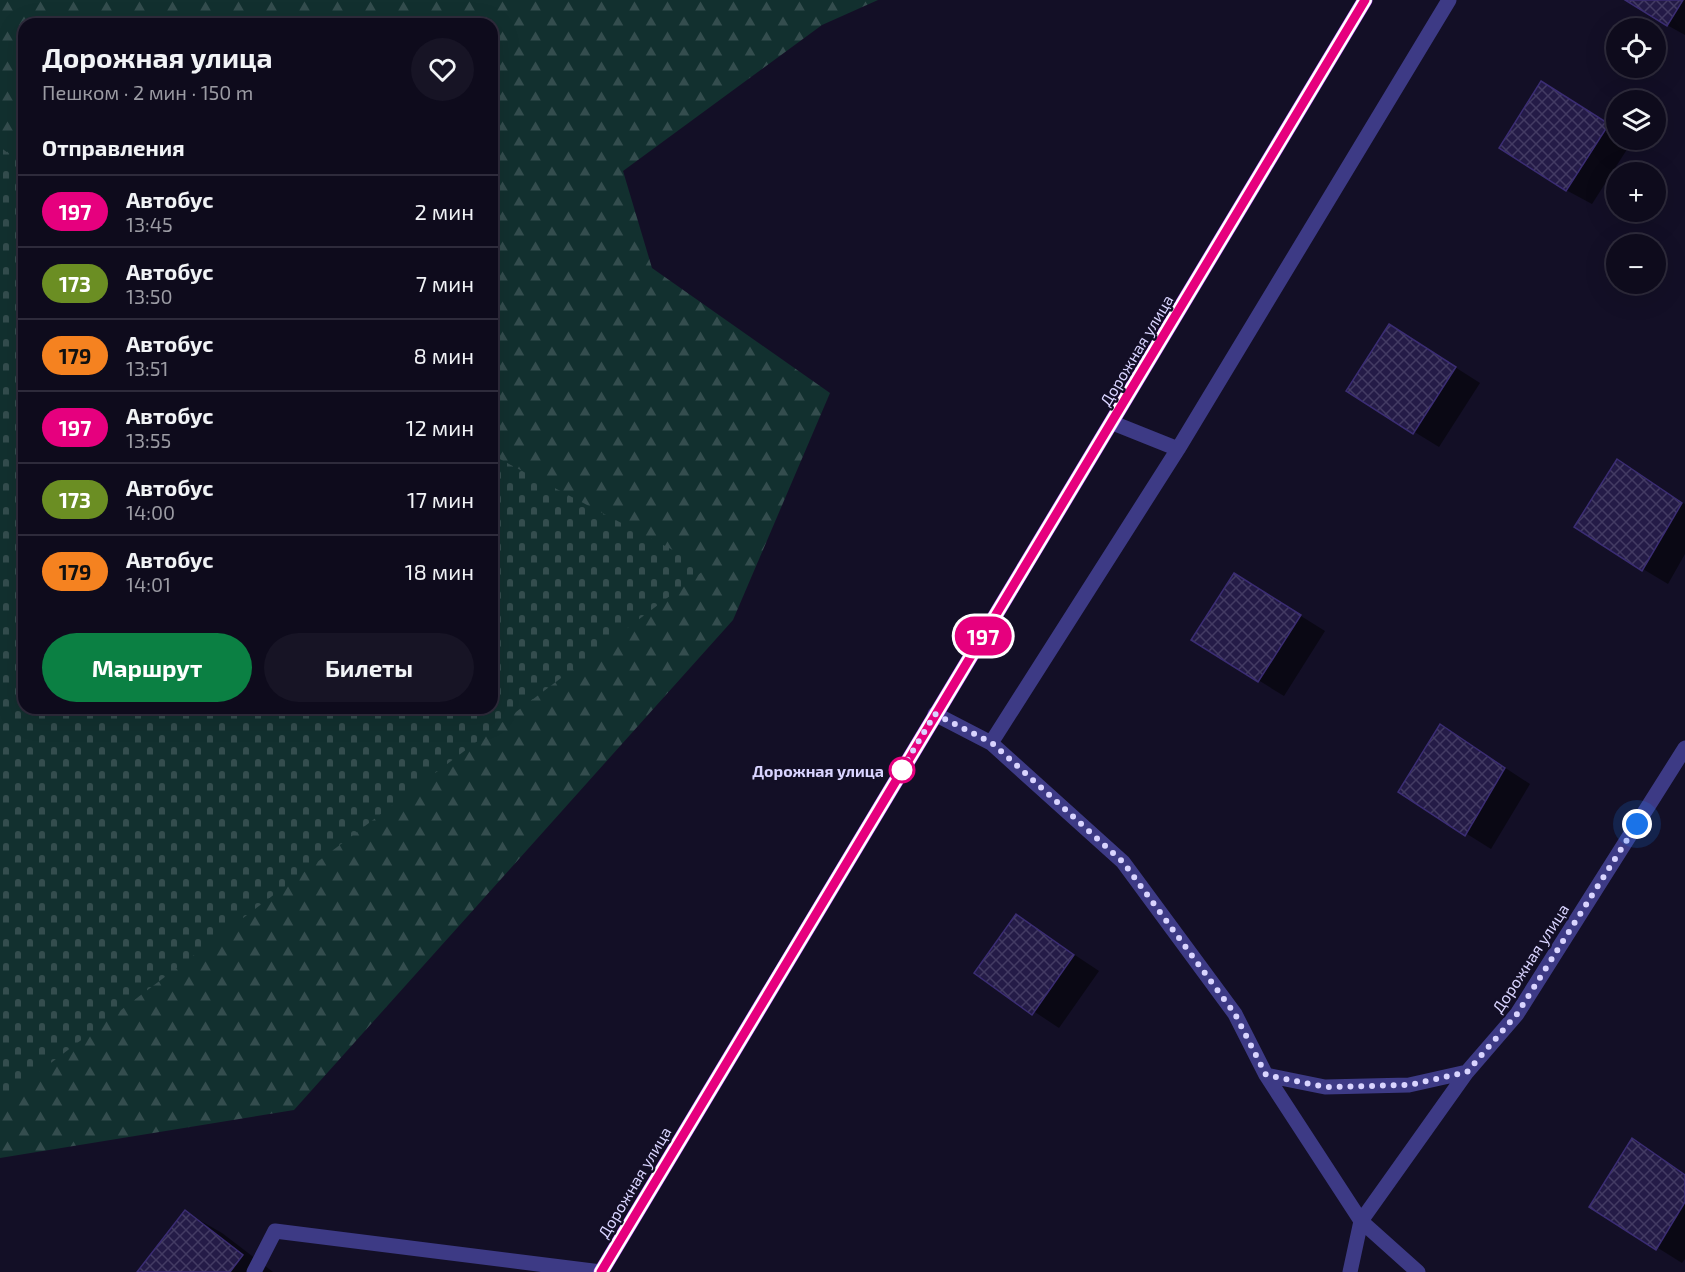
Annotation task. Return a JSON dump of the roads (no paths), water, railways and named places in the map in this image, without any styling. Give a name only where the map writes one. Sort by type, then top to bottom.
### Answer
[{"type":"main road","name":"Дорожная улица","points":[[601,1272],[1365,0]]},
{"type":"street","points":[[992,743],[1178,449],[1449,0]]},
{"type":"street","points":[[1113,423],[1178,449]]},
{"type":"street","points":[[935,714],[992,743],[1123,862],[1235,1014],[1266,1075],[1361,1221],[1418,1272]]},
{"type":"street","name":"Дорожная улица","points":[[1361,1221],[1467,1072],[1517,1014],[1685,748]]},
{"type":"street","points":[[1266,1075],[1325,1087],[1409,1085],[1467,1072]]},
{"type":"street","points":[[1350,1272],[1361,1221]]},
{"type":"street","points":[[254,1272],[275,1231],[601,1272]]},
{"type":"place","name":"Дорожная улица","points":[[902,770]]}]
